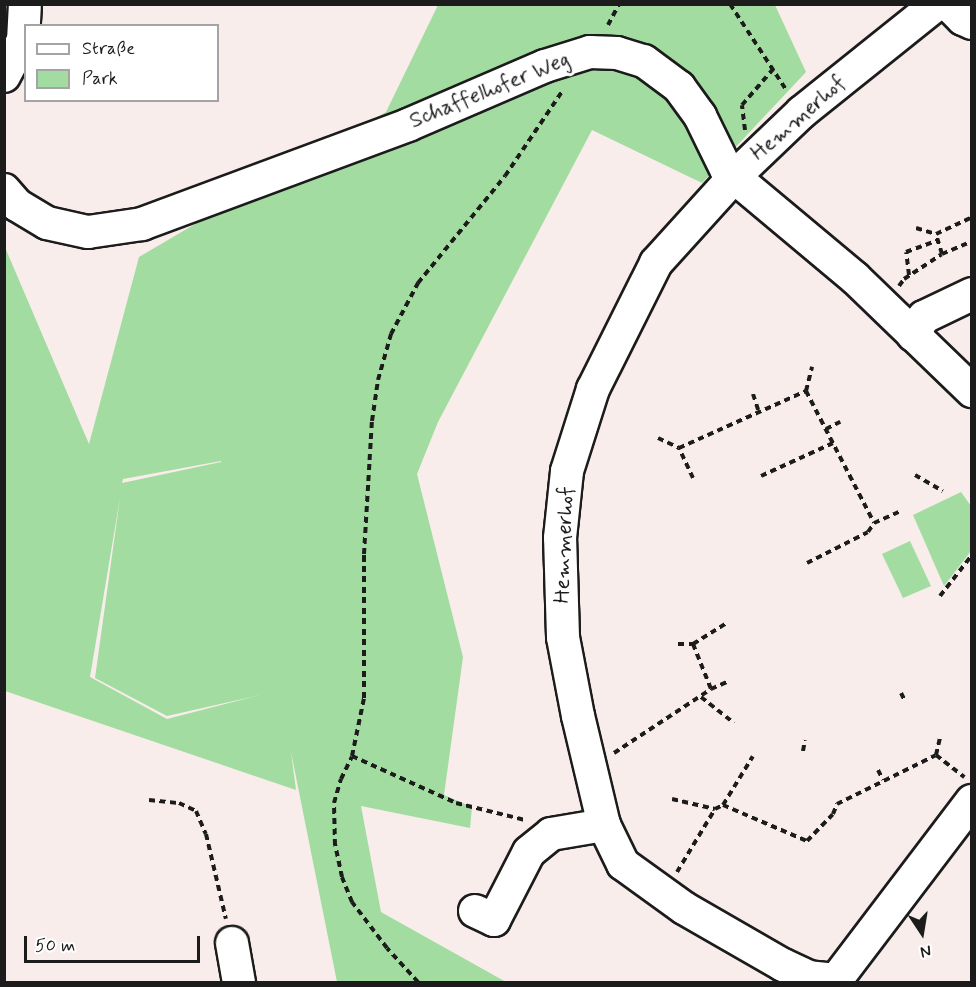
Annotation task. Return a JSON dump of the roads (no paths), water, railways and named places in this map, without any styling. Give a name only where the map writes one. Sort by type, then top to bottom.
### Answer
[{"type":"street","name":"Hemmerhof","points":[[836,981],[809,977],[783,965],[663,895],[623,864],[603,825],[563,637],[560,538],[567,471],[593,389],[656,263],[734,177],[802,112],[937,4]]},
{"type":"street","points":[[948,4],[963,19],[972,23]]},
{"type":"street","points":[[4,76],[23,41],[25,7]]},
{"type":"street","name":"Schaffelhofer Weg","points":[[4,190],[17,205],[47,223],[87,232],[142,224],[397,129],[545,66],[590,52],[617,53],[644,61],[679,87],[700,116],[727,171],[855,278],[972,391]]},
{"type":"street","points":[[913,335],[924,317],[972,294]]},
{"type":"street","points":[[836,981],[963,799]]},
{"type":"street","points":[[475,911],[494,920],[529,852],[551,834],[603,825]]},
{"type":"street","points":[[232,943],[239,982]]}]
